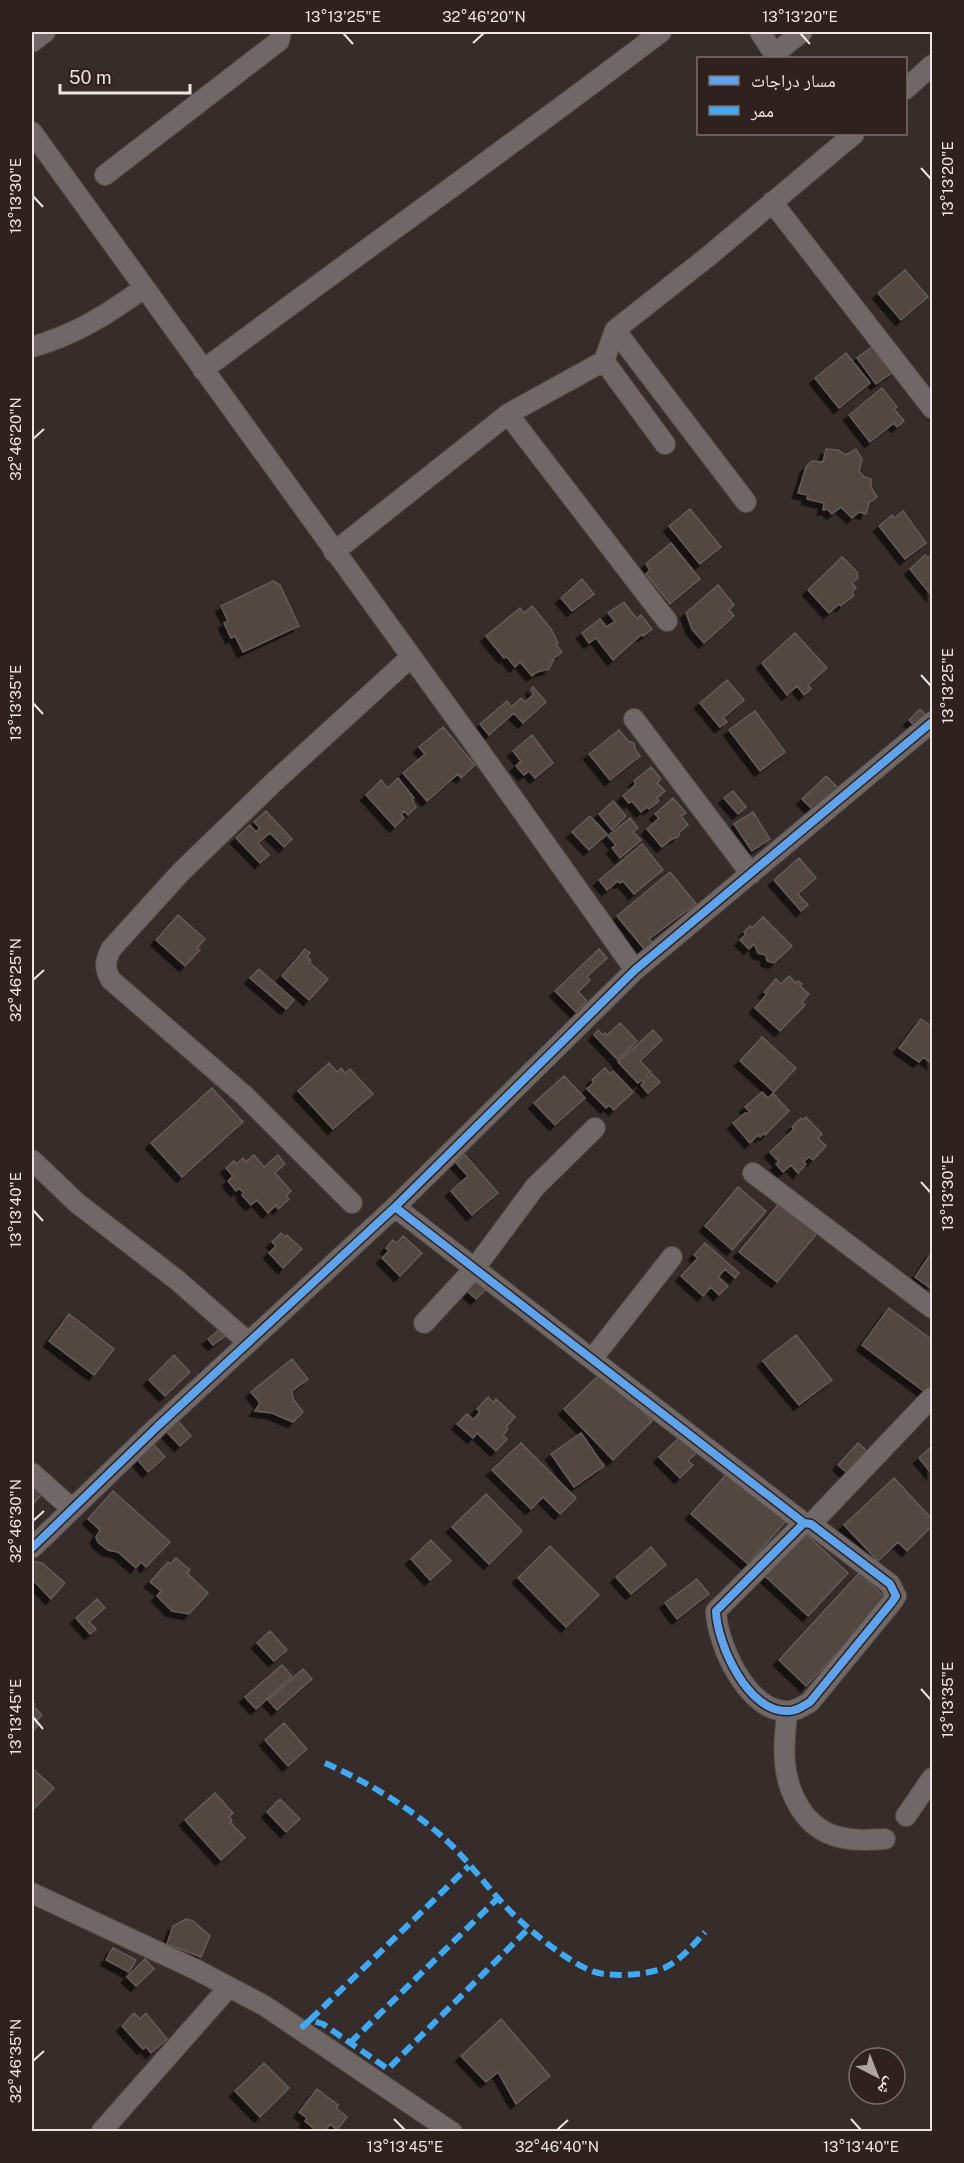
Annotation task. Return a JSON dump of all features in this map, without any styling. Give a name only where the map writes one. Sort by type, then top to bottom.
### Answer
[{"type":"street","points":[[32,42],[45,32]]},
{"type":"street","points":[[105,175],[279,41],[281,32]]},
{"type":"street","points":[[203,370],[661,32]]},
{"type":"street","points":[[760,32],[775,56],[802,32]]},
{"type":"street","points":[[907,88],[933,65]]},
{"type":"street","points":[[32,132],[635,970]]},
{"type":"street","points":[[334,552],[508,414],[604,361],[615,330],[772,202],[831,141],[851,135]]},
{"type":"street","points":[[772,202],[933,408]]},
{"type":"street","points":[[32,347],[60,339],[99,318],[144,288]]},
{"type":"street","points":[[615,330],[746,502]]},
{"type":"street","points":[[604,361],[665,444]]},
{"type":"street","points":[[508,414],[667,621]]},
{"type":"street","points":[[352,1203],[245,1096],[111,980],[105,971],[105,960],[111,949],[181,872],[273,783],[411,657]]},
{"type":"street","points":[[634,719],[751,874]]},
{"type":"street","points":[[32,1548],[248,1342],[395,1207],[635,970],[933,722]]},
{"type":"street","points":[[424,1323],[475,1268],[535,1187],[595,1128]]},
{"type":"street","points":[[32,1160],[77,1203],[177,1280],[248,1342]]},
{"type":"street","points":[[753,1173],[933,1308]]},
{"type":"street","points":[[395,1207],[592,1359],[808,1523],[890,1584],[896,1596],[810,1702],[798,1709],[787,1711],[771,1708],[752,1694],[737,1675],[724,1648],[716,1621],[716,1611],[808,1523],[933,1397]]},
{"type":"street","points":[[592,1359],[672,1257]]},
{"type":"street","points":[[32,1473],[72,1509]]},
{"type":"street","points":[[787,1711],[784,1760],[787,1781],[803,1813],[824,1831],[837,1837],[856,1840],[885,1839]]},
{"type":"street","points":[[906,1816],[933,1778]]},
{"type":"street","points":[[32,1893],[197,1970],[266,2006],[302,2028],[452,2132]]},
{"type":"street","points":[[109,2129],[229,1987]]},
{"type":"building","points":[[905,270],[928,297],[901,320],[878,293]]},
{"type":"building","points":[[876,344],[894,371],[876,384],[857,358]]},
{"type":"building","points":[[846,353],[870,383],[839,408],[815,378]]},
{"type":"building","points":[[882,388],[897,407],[894,409],[904,421],[897,427],[894,423],[870,442],[849,415]]},
{"type":"building","points":[[826,449],[838,450],[846,455],[856,449],[862,459],[859,471],[864,477],[871,479],[871,487],[877,497],[869,503],[866,514],[859,512],[852,518],[841,507],[832,514],[827,509],[823,510],[824,503],[807,499],[808,495],[798,493],[806,467],[812,461],[823,462]]},
{"type":"building","points":[[690,509],[721,547],[700,564],[669,526]]},
{"type":"building","points":[[903,511],[926,543],[905,559],[879,526],[892,515],[894,518]]},
{"type":"building","points":[[671,543],[700,579],[670,604],[646,574],[650,570],[646,564]]},
{"type":"building","points":[[932,554],[932,596],[910,569],[925,555],[928,558]]},
{"type":"building","points":[[842,557],[857,572],[858,578],[852,583],[856,588],[852,592],[854,595],[829,613],[808,590]]},
{"type":"building","points":[[582,579],[594,594],[572,611],[561,598]]},
{"type":"building","points":[[273,581],[280,585],[299,626],[243,652],[235,636],[231,638],[224,623],[228,621],[221,606]]},
{"type":"building","points":[[718,585],[734,605],[729,610],[734,616],[704,643],[692,629],[686,613]]},
{"type":"building","points":[[624,602],[637,619],[641,615],[652,629],[643,636],[642,634],[613,660],[596,638],[589,643],[582,633],[600,619],[606,627],[615,621],[608,613]]},
{"type":"building","points":[[532,606],[551,629],[558,643],[556,644],[562,652],[554,658],[549,669],[532,676],[520,662],[515,667],[507,657],[504,658],[486,636],[520,608],[524,613]]},
{"type":"building","points":[[795,633],[827,668],[808,685],[811,689],[804,695],[797,686],[787,695],[762,663]]},
{"type":"building","points":[[727,680],[744,700],[723,718],[727,722],[720,727],[700,703]]},
{"type":"building","points":[[533,687],[546,702],[523,723],[514,713],[489,735],[480,724],[507,701],[511,707],[521,698],[525,702],[534,694],[531,690]]},
{"type":"building","points":[[920,709],[928,717],[917,728],[909,720]]},
{"type":"building","points":[[755,711],[785,752],[760,771],[729,730]]},
{"type":"building","points":[[443,727],[475,765],[461,778],[458,774],[427,801],[403,773],[425,754],[419,747]]},
{"type":"building","points":[[619,730],[628,741],[634,743],[640,756],[610,780],[589,754]]},
{"type":"building","points":[[532,735],[553,763],[535,778],[529,771],[524,775],[516,766],[521,761],[513,751]]},
{"type":"building","points":[[651,767],[661,779],[657,783],[665,791],[657,798],[659,801],[641,812],[632,801],[629,803],[623,796],[636,784],[634,781]]},
{"type":"building","points":[[826,776],[841,791],[817,814],[802,799]]},
{"type":"building","points":[[398,778],[414,798],[412,799],[416,807],[408,815],[404,811],[401,814],[404,818],[395,827],[366,795],[381,780],[388,788]]},
{"type":"building","points":[[733,791],[746,807],[738,814],[724,798]]},
{"type":"building","points":[[673,798],[686,813],[681,816],[688,825],[678,837],[662,847],[647,829],[659,818],[655,814]]},
{"type":"building","points":[[613,801],[626,816],[612,830],[599,814]]},
{"type":"building","points":[[266,811],[292,839],[284,847],[270,833],[258,843],[269,855],[260,863],[236,838],[250,825],[256,832],[260,828],[254,822]]},
{"type":"building","points":[[753,812],[770,839],[752,851],[734,824]]},
{"type":"building","points":[[590,816],[607,834],[589,850],[572,832]]},
{"type":"building","points":[[630,818],[638,828],[633,832],[641,840],[620,858],[612,848],[616,845],[608,836]]},
{"type":"building","points":[[642,844],[663,870],[634,894],[623,881],[620,883],[618,881],[607,890],[599,880]]},
{"type":"building","points":[[799,858],[816,878],[798,894],[808,905],[801,911],[774,880]]},
{"type":"building","points":[[670,872],[697,905],[649,939],[653,943],[645,950],[617,916]]},
{"type":"building","points":[[178,915],[205,939],[197,948],[200,950],[185,966],[156,940]]},
{"type":"building","points":[[763,917],[792,946],[774,963],[767,961],[766,955],[758,953],[754,944],[749,949],[740,940],[750,926],[752,928]]},
{"type":"building","points":[[305,949],[310,953],[307,957],[311,960],[309,962],[328,979],[309,1000],[282,976]]},
{"type":"building","points":[[599,949],[607,958],[587,977],[590,980],[578,992],[587,1001],[576,1012],[555,991]]},
{"type":"building","points":[[259,969],[294,1000],[286,1009],[250,978]]},
{"type":"building","points":[[789,976],[796,983],[798,981],[802,984],[800,986],[809,994],[802,1002],[805,1005],[780,1031],[755,1008],[767,994],[764,992],[776,979],[781,984]]},
{"type":"building","points":[[921,1019],[932,1024],[932,1064],[923,1057],[919,1062],[899,1048]]},
{"type":"building","points":[[620,1023],[637,1041],[618,1060],[594,1035],[598,1030],[603,1035],[605,1033],[607,1035]]},
{"type":"building","points":[[653,1030],[662,1040],[640,1061],[651,1072],[646,1076],[648,1078],[652,1074],[660,1082],[648,1093],[641,1085],[644,1082],[642,1080],[638,1083],[618,1062]]},
{"type":"building","points":[[762,1037],[796,1068],[774,1092],[740,1061]]},
{"type":"building","points":[[329,1063],[337,1072],[341,1068],[345,1073],[350,1069],[373,1094],[333,1129],[298,1091]]},
{"type":"building","points":[[605,1068],[610,1074],[613,1071],[633,1092],[614,1110],[609,1105],[606,1108],[587,1089],[594,1082],[592,1080]]},
{"type":"building","points":[[564,1076],[585,1098],[555,1125],[534,1103]]},
{"type":"building","points":[[212,1088],[243,1122],[182,1177],[151,1143]]},
{"type":"building","points":[[762,1092],[768,1098],[773,1093],[789,1111],[765,1135],[764,1133],[760,1137],[758,1135],[750,1143],[733,1123],[745,1113],[750,1112],[745,1107]]},
{"type":"building","points":[[806,1117],[822,1134],[818,1138],[826,1146],[813,1160],[809,1157],[803,1162],[806,1164],[798,1173],[791,1165],[783,1172],[776,1164],[779,1162],[770,1152],[794,1129],[792,1127],[801,1118],[803,1120]]},
{"type":"building","points":[[254,1155],[264,1167],[278,1155],[285,1164],[275,1173],[291,1191],[286,1196],[289,1199],[278,1209],[276,1205],[268,1213],[257,1200],[251,1205],[242,1195],[244,1193],[239,1188],[236,1191],[228,1181],[233,1176],[226,1168],[234,1161],[236,1164],[243,1158],[246,1162]]},
{"type":"building","points":[[465,1155],[498,1193],[472,1215],[451,1191],[468,1176],[456,1163]]},
{"type":"building","points":[[738,1187],[766,1211],[732,1250],[705,1226]]},
{"type":"building","points":[[781,1201],[818,1232],[777,1282],[739,1252]]},
{"type":"building","points":[[281,1233],[285,1237],[287,1235],[302,1249],[283,1268],[269,1253],[276,1246],[272,1242]]},
{"type":"building","points":[[403,1236],[422,1253],[400,1276],[382,1258],[389,1251],[386,1248],[393,1240],[397,1243]]},
{"type":"building","points":[[705,1243],[739,1273],[735,1278],[725,1269],[718,1277],[728,1286],[719,1295],[711,1287],[703,1296],[681,1276],[698,1258],[694,1255]]},
{"type":"building","points":[[932,1252],[932,1289],[915,1277]]},
{"type":"building","points":[[476,1278],[487,1288],[476,1299],[465,1289]]},
{"type":"building","points":[[889,1308],[932,1340],[932,1390],[929,1395],[862,1345]]},
{"type":"building","points":[[69,1314],[114,1349],[94,1375],[49,1341]]},
{"type":"building","points":[[220,1329],[225,1336],[213,1345],[208,1339]]},
{"type":"building","points":[[796,1335],[832,1380],[799,1405],[763,1361]]},
{"type":"building","points":[[174,1355],[190,1372],[165,1396],[149,1380]]},
{"type":"building","points":[[292,1359],[308,1379],[292,1391],[293,1399],[303,1412],[293,1422],[272,1413],[255,1411],[260,1403],[251,1392]]},
{"type":"building","points":[[603,1371],[652,1421],[613,1460],[564,1409]]},
{"type":"building","points":[[488,1397],[494,1403],[496,1399],[515,1417],[506,1427],[508,1429],[503,1435],[507,1439],[496,1451],[477,1433],[473,1438],[457,1424],[467,1414],[473,1420],[480,1412],[477,1409]]},
{"type":"building","points":[[178,1421],[191,1436],[180,1446],[166,1431]]},
{"type":"building","points":[[581,1433],[604,1466],[574,1487],[551,1454]]},
{"type":"building","points":[[683,1434],[699,1450],[688,1461],[693,1465],[680,1478],[659,1457]]},
{"type":"building","points":[[521,1443],[576,1498],[560,1514],[543,1497],[531,1509],[492,1470]]},
{"type":"building","points":[[858,1443],[869,1453],[850,1475],[838,1465]]},
{"type":"building","points":[[153,1444],[165,1457],[148,1472],[137,1459]]},
{"type":"building","points":[[932,1446],[932,1474],[919,1458]]},
{"type":"building","points":[[729,1471],[786,1521],[748,1564],[691,1514]]},
{"type":"building","points":[[894,1478],[932,1519],[932,1526],[907,1551],[898,1542],[878,1561],[844,1525]]},
{"type":"building","points":[[32,1485],[42,1494],[32,1505]]},
{"type":"building","points":[[113,1491],[170,1542],[146,1567],[141,1562],[136,1568],[118,1552],[108,1550],[98,1542],[96,1537],[100,1530],[88,1519]]},
{"type":"building","points":[[486,1494],[522,1531],[489,1564],[452,1527]]},
{"type":"building","points":[[805,1533],[848,1573],[808,1616],[765,1576]]},
{"type":"building","points":[[431,1540],[451,1561],[430,1580],[411,1559]]},
{"type":"building","points":[[550,1546],[599,1595],[566,1627],[518,1578]]},
{"type":"building","points":[[651,1547],[666,1565],[631,1594],[616,1577]]},
{"type":"building","points":[[176,1558],[190,1570],[187,1573],[208,1593],[189,1614],[172,1611],[157,1596],[161,1591],[150,1582],[168,1562],[170,1564]]},
{"type":"building","points":[[32,1561],[42,1563],[65,1583],[51,1599],[32,1579]]},
{"type":"building","points":[[859,1573],[887,1599],[806,1686],[779,1660]]},
{"type":"building","points":[[697,1579],[709,1594],[677,1619],[665,1603]]},
{"type":"building","points":[[97,1599],[105,1608],[89,1622],[96,1629],[90,1634],[76,1618]]},
{"type":"building","points":[[270,1631],[287,1650],[274,1661],[257,1643]]},
{"type":"building","points":[[282,1665],[292,1676],[256,1709],[245,1697]]},
{"type":"building","points":[[303,1669],[312,1679],[277,1710],[268,1700]]},
{"type":"building","points":[[32,1702],[42,1715],[35,1722],[38,1725],[32,1732]]},
{"type":"building","points":[[284,1723],[307,1749],[288,1766],[265,1740]]},
{"type":"building","points":[[32,1768],[54,1788],[32,1811]]},
{"type":"building","points":[[215,1793],[233,1813],[229,1817],[232,1820],[230,1822],[245,1838],[221,1860],[185,1820]]},
{"type":"building","points":[[280,1799],[300,1819],[286,1832],[267,1812]]},
{"type":"building","points":[[186,1919],[193,1921],[210,1936],[201,1957],[167,1944],[173,1926]]},
{"type":"building","points":[[113,1948],[136,1960],[129,1972],[106,1960]]},
{"type":"building","points":[[145,1959],[154,1969],[136,1986],[127,1977]]},
{"type":"building","points":[[134,2013],[140,2019],[146,2013],[167,2039],[151,2053],[146,2047],[143,2049],[122,2026]]},
{"type":"building","points":[[501,2019],[550,2076],[516,2104],[498,2072],[486,2082],[461,2056]]},
{"type":"building","points":[[264,2063],[289,2088],[260,2117],[235,2091]]},
{"type":"building","points":[[317,2089],[338,2105],[336,2108],[347,2117],[337,2130],[330,2124],[324,2132],[318,2132],[305,2121],[307,2118],[299,2112]]},
{"type":"marked path","points":[[325,1763],[384,1794],[424,1822],[457,1851],[528,1928],[582,1967],[600,1973],[628,1975],[664,1968],[681,1957],[705,1932]]},
{"type":"marked path","points":[[310,2020],[469,1866]]},
{"type":"marked path","points":[[350,2043],[498,1898]]},
{"type":"marked path","points":[[301,2028],[310,2020],[323,2024],[388,2069],[529,1928]]},
{"type":"cycle path","points":[[32,1548],[157,1427],[395,1207],[635,970],[932,722]]},
{"type":"cycle path","points":[[395,1207],[804,1523],[811,1524],[890,1584],[896,1596],[892,1602],[810,1702],[788,1711],[773,1709],[760,1701],[737,1674],[722,1641],[716,1611],[804,1523]]}]
